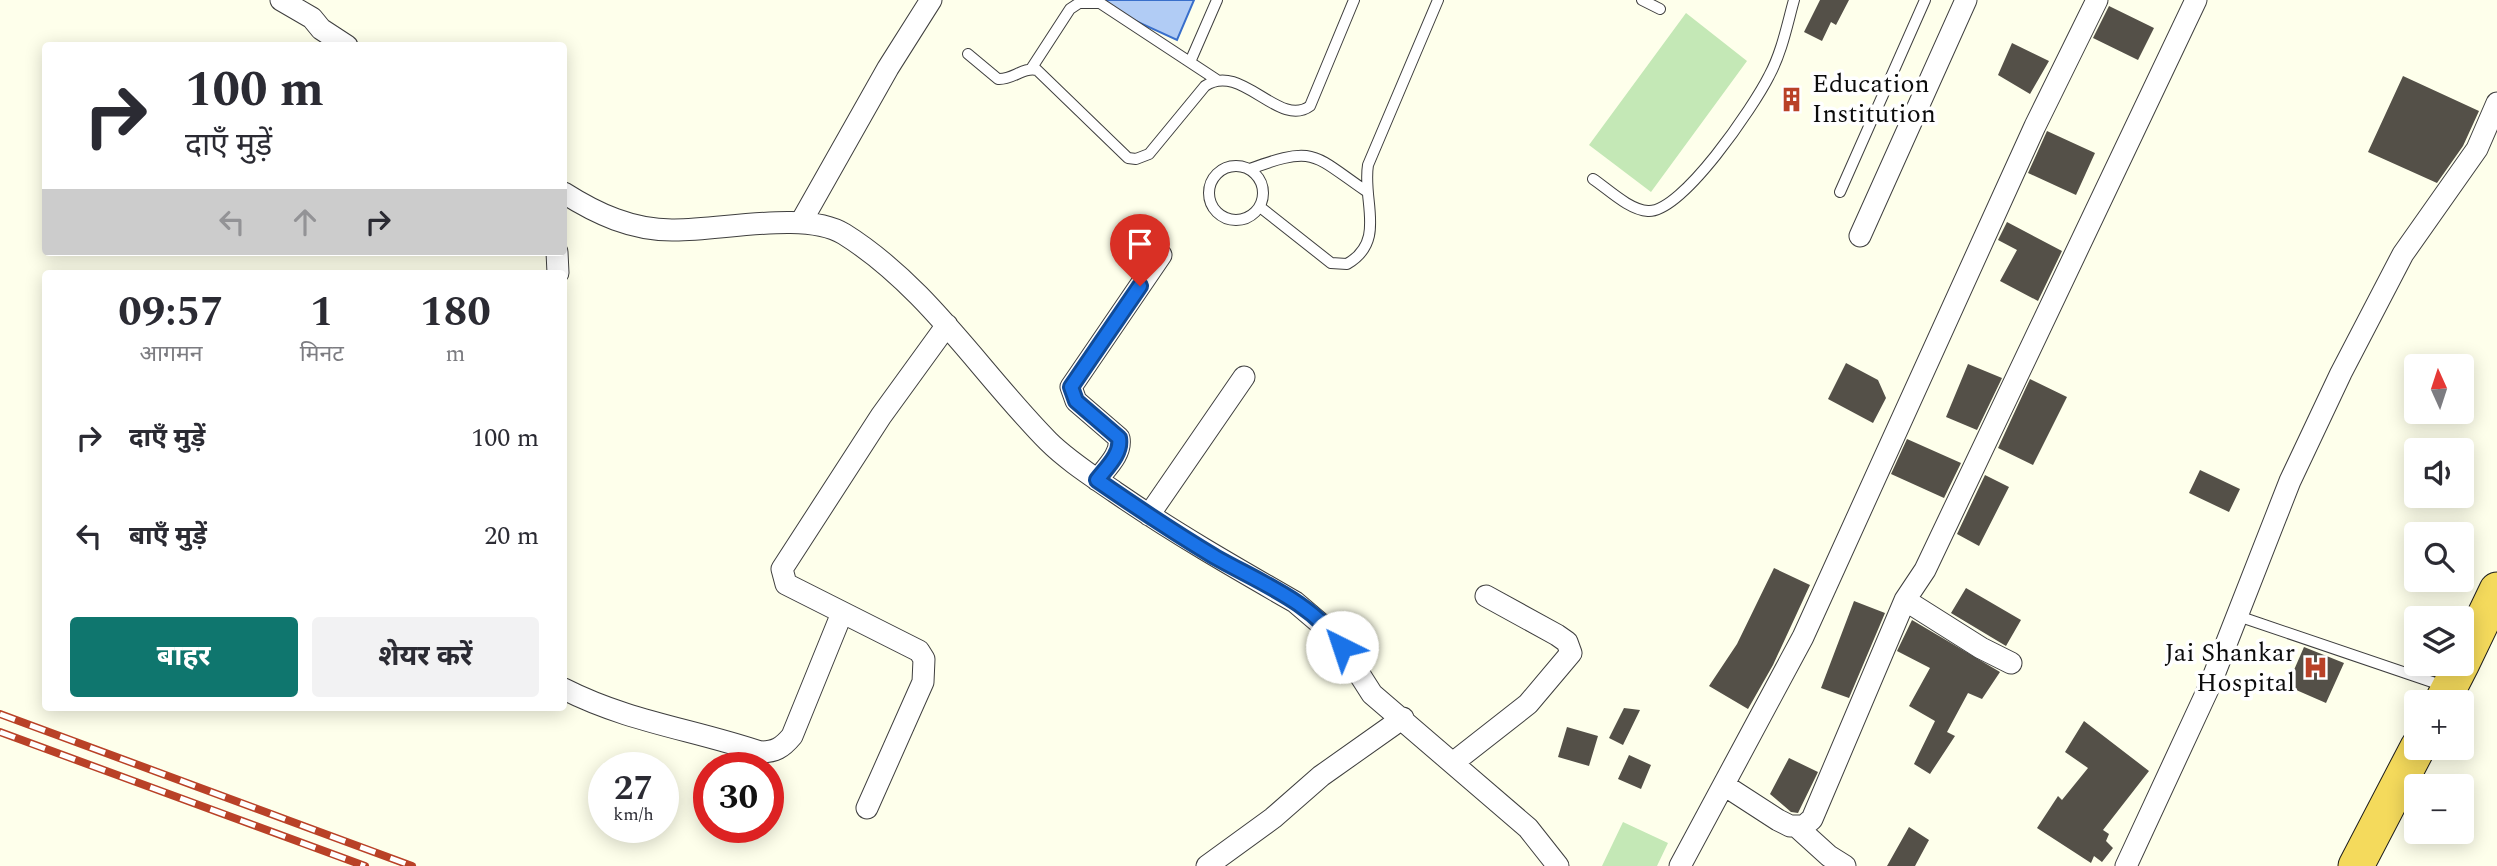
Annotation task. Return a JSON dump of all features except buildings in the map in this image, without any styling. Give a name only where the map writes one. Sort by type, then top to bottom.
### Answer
[{"type":"highway","points":[[2454,679],[2497,590]]},
{"type":"highway","points":[[2356,866],[2411,760]]},
{"type":"street","points":[[281,0],[312,18],[321,29],[341,42]]},
{"type":"street","points":[[801,222],[876,89],[931,0]]},
{"type":"street","points":[[1860,236],[1966,0]]},
{"type":"street","points":[[1680,866],[1803,637],[2035,126],[2097,0]]},
{"type":"street","points":[[1797,827],[1812,819],[1905,600],[1925,570],[2196,0]]},
{"type":"street","points":[[2126,866],[2210,685],[2290,481],[2341,373],[2403,254],[2477,149],[2497,103]]},
{"type":"street","points":[[567,200],[616,220],[669,230],[801,222],[829,226],[845,235],[897,274],[947,325],[1049,442],[1097,480],[1149,515],[1295,602],[1318,620],[1335,636],[1361,681],[1528,828],[1558,866]]},
{"type":"street","points":[[1097,480],[1120,447],[1119,438],[1076,401],[1071,387],[1161,256]]},
{"type":"street","points":[[867,808],[923,682],[924,659],[919,651],[786,584],[782,569],[881,416],[947,325]]},
{"type":"street","points":[[1149,515],[1244,377]]},
{"type":"street","points":[[1454,762],[1528,704],[1571,653],[1567,642],[1558,635],[1486,596]]},
{"type":"street","points":[[1905,600],[1981,649],[2011,663]]},
{"type":"street","points":[[567,690],[596,705],[647,723],[760,752],[773,752],[783,747],[792,736],[842,613]]},
{"type":"street","points":[[1207,866],[1273,818],[1321,776],[1403,718]]},
{"type":"street","points":[[1724,785],[1778,820],[1797,827],[1829,856],[1845,866]]},
{"type":"lane","points":[[1190,62],[1217,0]]},
{"type":"lane","points":[[968,54],[998,79],[1031,69],[1041,73],[1128,158],[1136,159],[1149,155],[1205,86],[1217,80],[1229,80],[1292,112],[1304,111],[1314,101],[1354,0]]},
{"type":"lane","points":[[1260,207],[1331,263],[1347,264],[1366,247],[1370,235],[1371,211],[1366,191],[1368,165],[1438,0]]},
{"type":"lane","points":[[1642,0],[1660,9]]},
{"type":"lane","points":[[1593,179],[1634,207],[1647,211],[1671,204],[1690,186],[1751,107],[1781,48],[1794,0]]},
{"type":"lane","points":[[1840,192],[1926,0]]},
{"type":"lane","points":[[1031,69],[1070,9],[1089,2],[1100,3],[1217,80]]},
{"type":"lane","points":[[1250,169],[1282,157],[1306,154],[1366,191]]},
{"type":"lane","points":[[1240,165],[1250,169],[1261,181],[1264,190],[1260,207],[1254,214],[1237,220],[1220,215],[1210,201],[1210,183],[1222,169],[1240,165]]},
{"type":"lane","points":[[2238,616],[2454,679]]},
{"type":"green space","points":[[1686,13],[1747,61],[1651,192],[1589,145]]},
{"type":"green space","points":[[1623,822],[1668,843],[1657,866],[1602,866]]},
{"type":"water","points":[[1090,0],[1194,0],[1177,40]]},
{"type":"railway","points":[[0,714],[412,866]]},
{"type":"railway","points":[[0,732],[365,866]]},
{"type":"place","name":"Education Institution","points":[[1792,99]]},
{"type":"place","name":"Jai Shankar Hospital","points":[[2315,668]]},
{"type":"route","points":[[1140,286],[1071,387],[1076,401],[1119,438],[1120,447],[1097,480],[1214,556],[1295,602],[1335,636],[1342,647]]}]
